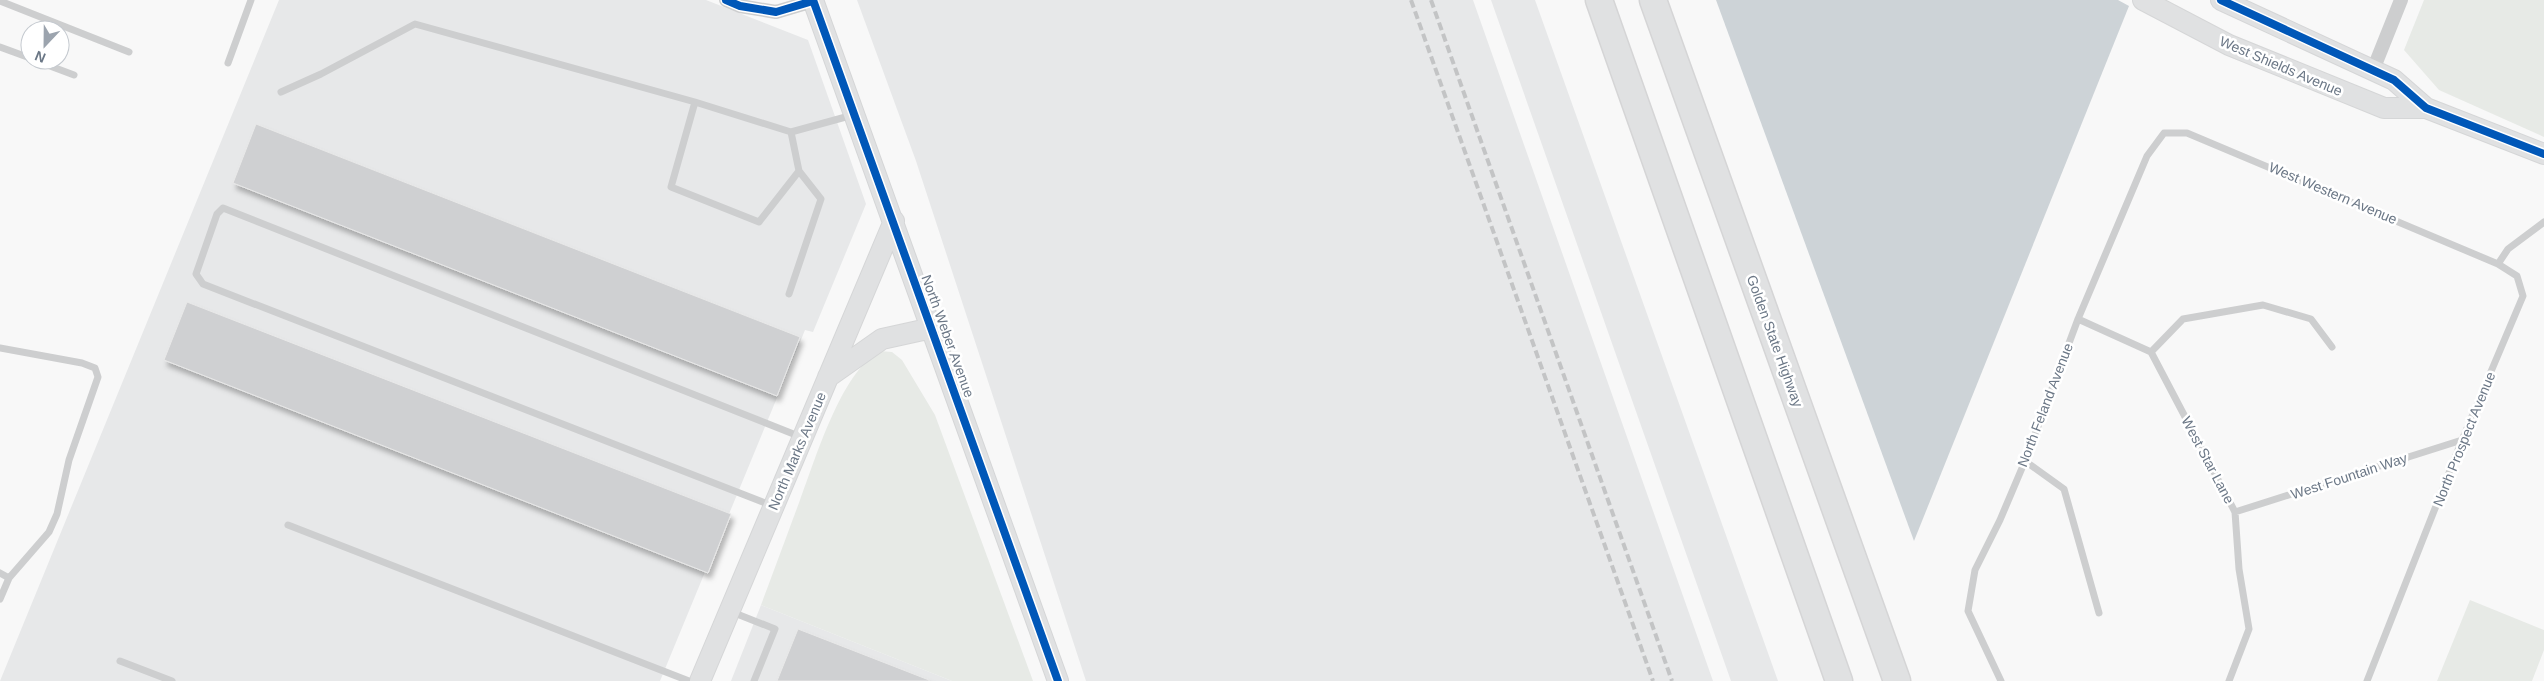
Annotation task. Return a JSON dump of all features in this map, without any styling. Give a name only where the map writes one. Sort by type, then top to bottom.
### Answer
[{"type":"highway","points":[[1599,0],[1839,681]]},
{"type":"highway","name":"Golden State Highway","points":[[1653,0],[1897,681]]},
{"type":"main road","name":"West Shields Avenue","points":[[2143,0],[2228,45],[2384,108],[2426,108]]},
{"type":"main road","name":"West Shields Avenue","points":[[2221,0],[2394,80],[2426,108],[2544,154]]},
{"type":"main road","name":"North Weber Avenue","points":[[813,1],[853,115],[894,221],[1058,681]]},
{"type":"main road","name":"North Marks Avenue","points":[[700,681],[894,221]]},
{"type":"main road","points":[[828,377],[882,339],[932,328]]},
{"type":"street","points":[[726,0],[740,6],[776,12],[813,1]]},
{"type":"street","points":[[2373,70],[2401,0]]},
{"type":"lane","points":[[228,63],[251,0]]},
{"type":"lane","points":[[0,1],[129,52]]},
{"type":"lane","points":[[281,92],[321,74],[415,24],[695,102],[791,132],[853,115]]},
{"type":"lane","points":[[0,47],[20,54]]},
{"type":"lane","points":[[61,70],[74,75]]},
{"type":"lane","points":[[695,102],[671,187],[759,222],[799,171]]},
{"type":"lane","points":[[789,294],[821,199],[799,171],[791,132]]},
{"type":"lane","name":"West Western Avenue","points":[[2164,133],[2187,133],[2498,264]]},
{"type":"lane","name":"North Feland Avenue","points":[[2001,681],[1968,611],[1974,570],[2000,520],[2025,460],[2078,318],[2147,156],[2164,133]]},
{"type":"lane","points":[[773,506],[203,284],[196,274],[217,214],[223,208],[802,437]]},
{"type":"lane","points":[[2498,264],[2508,249],[2544,222]]},
{"type":"lane","name":"North Prospect Avenue","points":[[2367,681],[2462,440],[2524,296],[2517,276],[2498,264]]},
{"type":"lane","points":[[2078,318],[2151,352],[2183,319],[2263,305],[2311,319],[2332,347]]},
{"type":"lane","points":[[0,348],[82,362],[95,368],[98,377],[69,460],[57,514],[49,532],[9,578],[0,599]]},
{"type":"lane","name":"West Star Lane","points":[[2151,352],[2235,512],[2240,569],[2249,629],[2229,681]]},
{"type":"lane","name":"West Fountain Way","points":[[2235,512],[2462,440]]},
{"type":"lane","points":[[2025,460],[2064,489],[2098,613]]},
{"type":"lane","points":[[288,526],[689,681]]},
{"type":"lane","points":[[0,573],[9,578]]},
{"type":"lane","points":[[729,611],[775,629],[754,681]]},
{"type":"lane","points":[[120,661],[172,681]]},
{"type":"shaded area","points":[[279,0],[706,0],[808,40],[866,204],[813,332],[805,330],[660,681],[0,681]]},
{"type":"shaded area","points":[[857,0],[1473,0],[1713,681],[1086,681],[916,161]]},
{"type":"shaded area","points":[[1491,0],[1535,0],[1778,681],[1731,681]]},
{"type":"shaded area","points":[[1716,0],[2118,0],[2129,6],[1914,541]]},
{"type":"shaded area","points":[[2424,0],[2544,0],[2544,137],[2439,90],[2404,50]]},
{"type":"shaded area","points":[[880,351],[892,352],[902,360],[935,415],[1033,681],[952,681],[761,605],[831,418],[853,377],[866,362]]},
{"type":"shaded area","points":[[2470,600],[2544,630],[2544,650],[2532,681],[2437,681]]},
{"type":"shaded area","points":[[761,605],[952,681],[731,681]]},
{"type":"building","points":[[256,124],[800,337],[777,396],[233,183]]},
{"type":"building","points":[[187,302],[731,514],[708,573],[164,360]]},
{"type":"building","points":[[798,629],[929,680],[929,681],[777,681]]},
{"type":"railway","points":[[1411,0],[1653,681]]},
{"type":"railway","points":[[1431,0],[1672,681]]},
{"type":"cycle path","points":[[726,0],[740,6],[776,12],[813,1]]},
{"type":"cycle path","points":[[813,0],[1058,681]]},
{"type":"cycle path","points":[[2221,0],[2394,80],[2426,108],[2544,154]]}]
